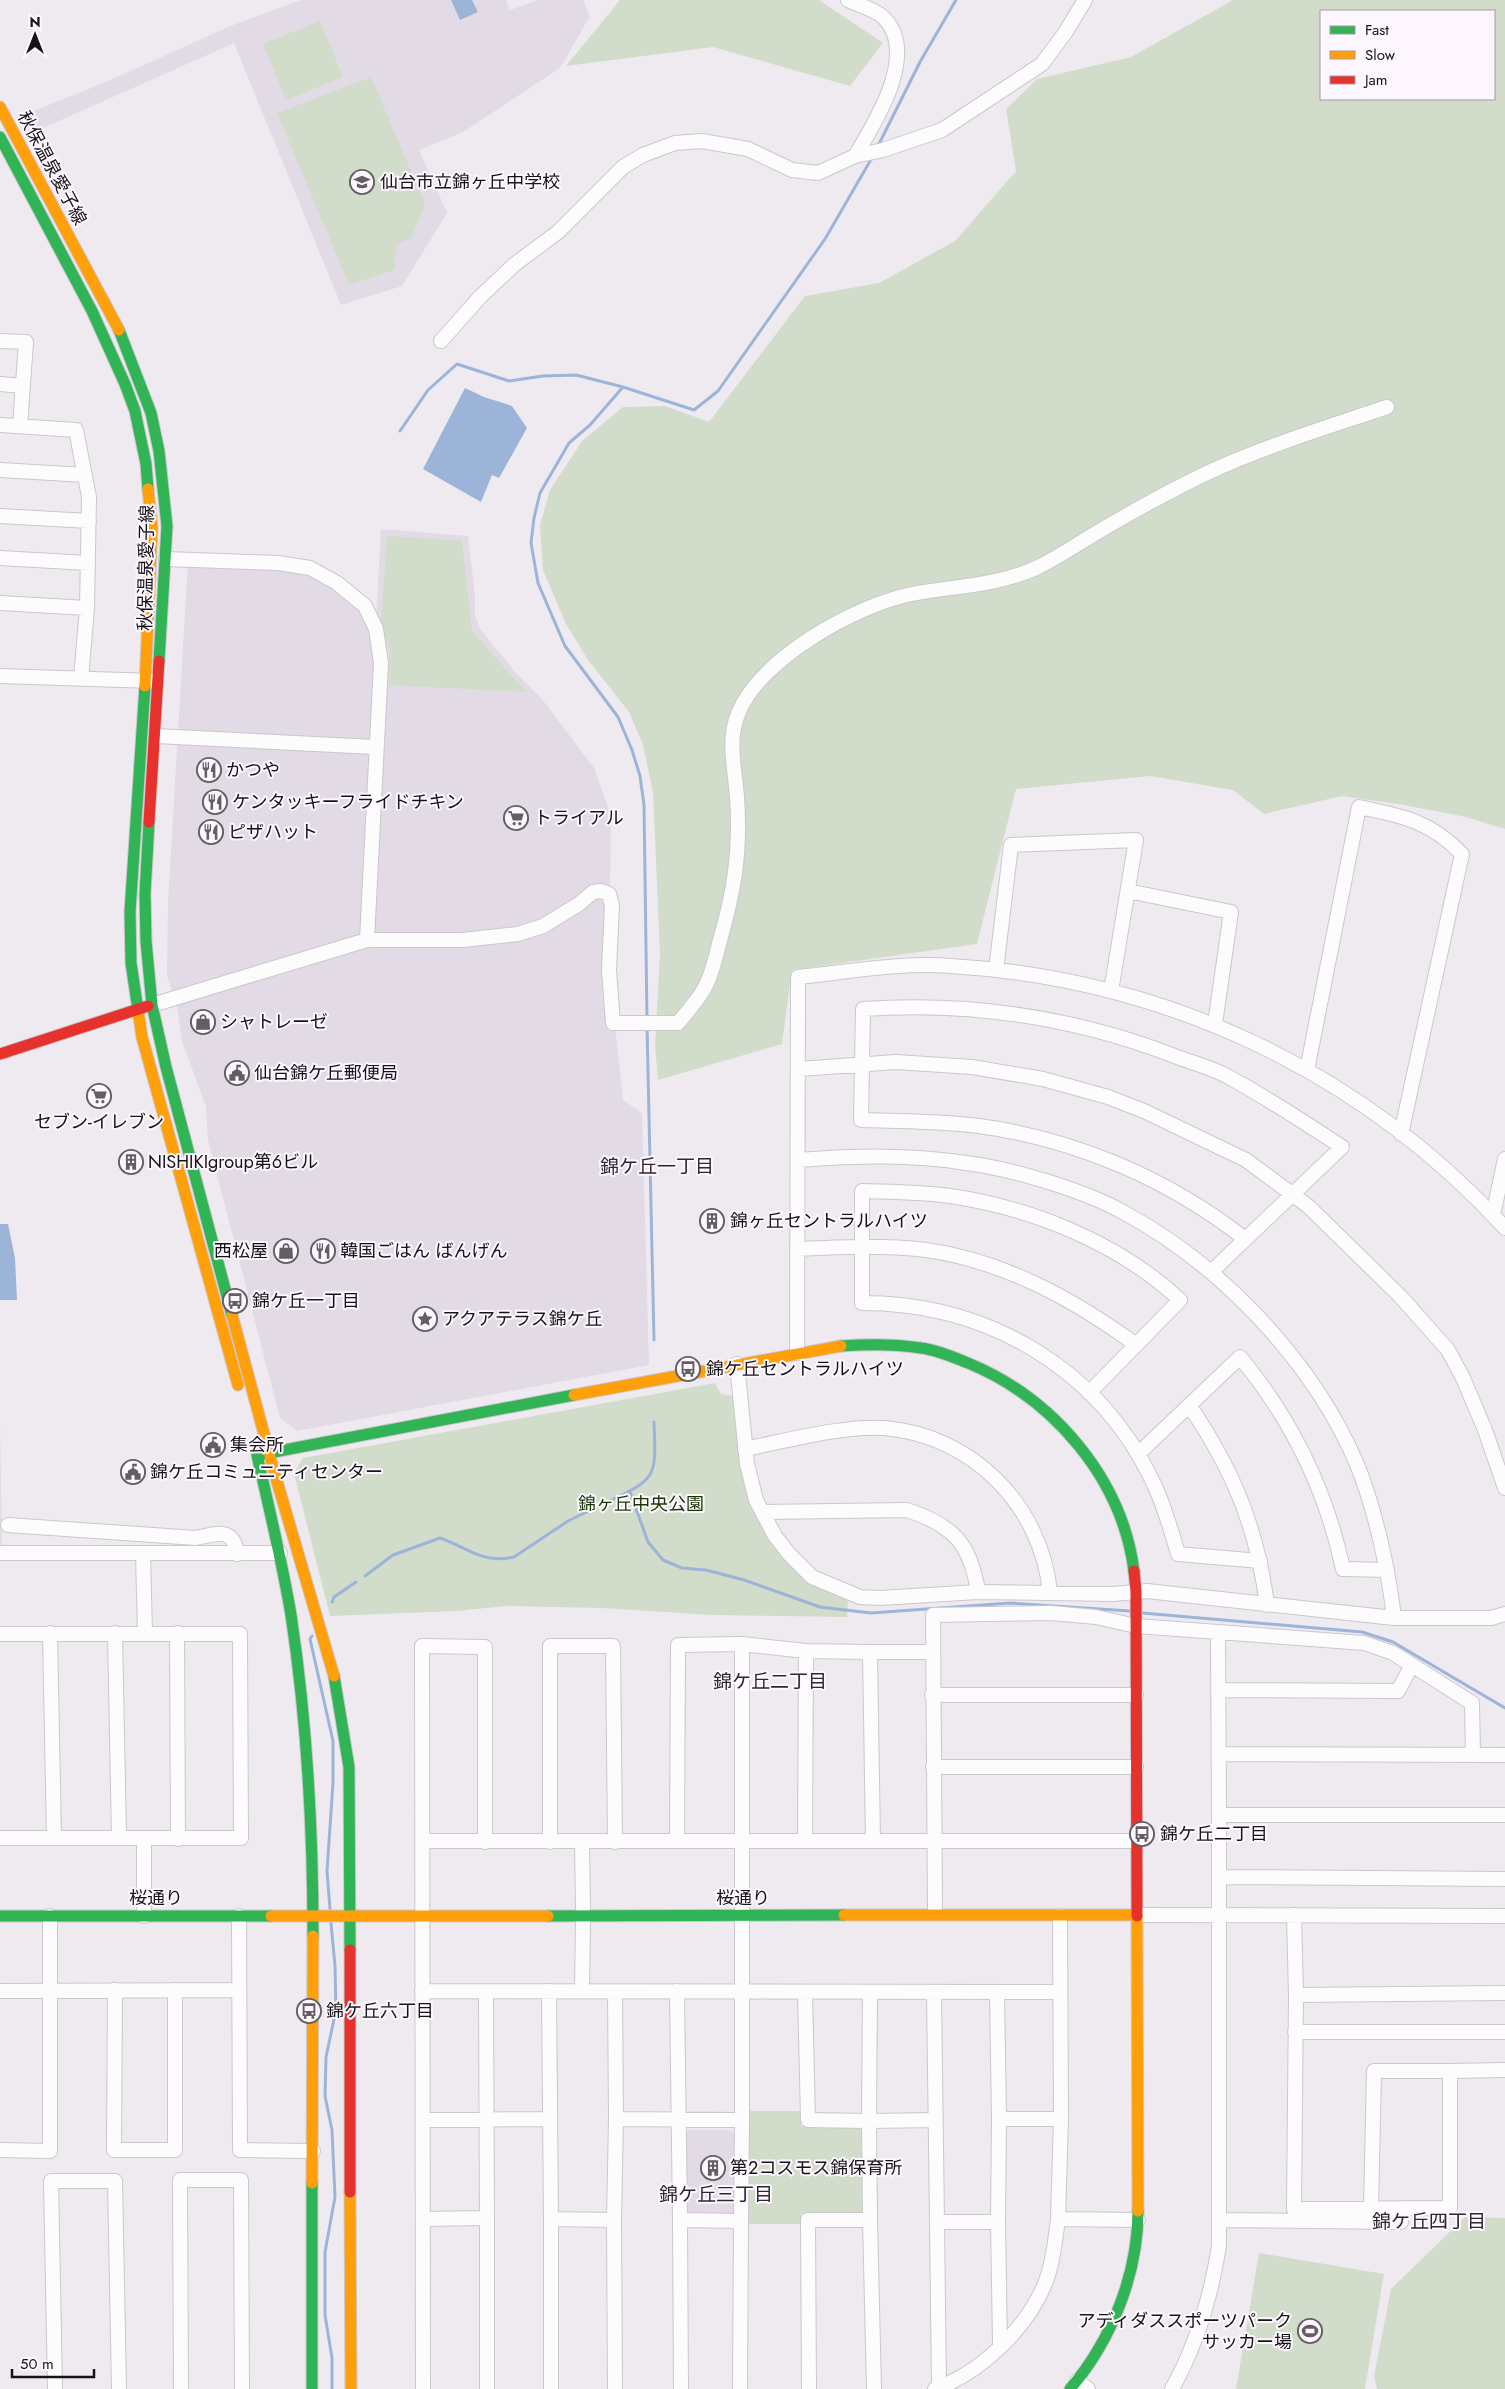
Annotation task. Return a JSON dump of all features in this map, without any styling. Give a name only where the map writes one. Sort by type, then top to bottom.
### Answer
[{"type":"street","points":[[848,0],[882,16],[891,30],[896,43],[895,72],[888,95],[860,155]]},
{"type":"street","points":[[441,341],[480,297],[508,271],[558,232],[623,167],[643,155],[675,143],[702,142],[728,144],[748,149],[792,170],[818,173],[860,155],[883,150],[942,130],[1042,64],[1065,33],[1085,0]]},
{"type":"street","name":"秋保温泉愛子線","points":[[0,107],[123,337],[151,413],[164,490],[167,526],[166,559],[145,894],[146,941],[152,1005],[166,1067],[269,1452],[334,1675],[349,1767],[346,1917],[351,2389]]},
{"type":"street","name":"秋保温泉愛子線","points":[[0,136],[100,326],[114,357],[134,411],[146,464],[152,527],[139,796],[130,912],[132,963],[142,1036],[242,1399]]},
{"type":"street","points":[[0,341],[26,342],[20,426]]},
{"type":"street","points":[[0,384],[23,386]]},
{"type":"street","points":[[0,1054],[137,1009],[367,940],[462,940],[518,934],[543,926],[580,904],[593,892],[601,891],[609,894],[612,906],[609,970],[613,1023],[678,1023],[699,997],[709,977],[729,910],[738,860],[737,795],[732,746],[734,724],[744,699],[772,668],[811,639],[851,615],[879,602],[912,594],[976,586],[1009,579],[1038,567],[1140,507],[1218,468],[1387,407]]},
{"type":"street","points":[[0,425],[76,430],[90,497],[87,608],[81,678]]},
{"type":"street","points":[[0,470],[85,475]]},
{"type":"street","points":[[0,516],[90,521]]},
{"type":"street","points":[[0,558],[88,562]]},
{"type":"street","points":[[166,559],[278,562],[310,568],[337,583],[365,606],[376,629],[381,663],[375,748],[367,940]]},
{"type":"street","points":[[0,603],[87,608]]},
{"type":"street","points":[[0,676],[159,682]]},
{"type":"street","points":[[156,736],[375,748]]},
{"type":"street","points":[[1307,1070],[1359,807],[1393,814],[1426,825],[1448,840],[1462,854],[1401,1134]]},
{"type":"street","points":[[996,970],[1011,845],[1136,840],[1111,991]]},
{"type":"street","points":[[1128,891],[1231,912],[1215,1024]]},
{"type":"street","points":[[797,1353],[798,977],[891,967],[949,965],[1066,980],[1160,1004],[1215,1024],[1269,1049],[1352,1098],[1401,1134],[1457,1180],[1505,1228]]},
{"type":"street","points":[[1211,1272],[1294,1195],[1342,1147],[1284,1108],[1224,1074],[1147,1045],[1098,1030],[1024,1015],[964,1008],[892,1007],[863,1009],[862,1120],[944,1122],[979,1126],[1049,1139],[1085,1150],[1159,1184],[1245,1239]]},
{"type":"street","points":[[799,1069],[896,1062],[972,1067],[1042,1079],[1084,1090],[1144,1111],[1212,1142],[1246,1160],[1308,1206],[1400,1296],[1448,1350],[1463,1378],[1485,1430],[1505,1488]]},
{"type":"street","points":[[798,1160],[871,1155],[916,1157],[967,1163],[1025,1176],[1121,1210],[1188,1253],[1240,1299],[1289,1353],[1328,1409],[1356,1462],[1387,1570],[1394,1618]]},
{"type":"street","points":[[1493,1214],[1505,1159]]},
{"type":"street","points":[[1089,1393],[1180,1300],[1149,1274],[1094,1240],[1037,1218],[992,1205],[950,1196],[862,1191],[862,1303],[913,1305],[946,1311],[985,1324],[1051,1359],[1089,1393],[1114,1420],[1138,1454],[1162,1502],[1178,1554],[1260,1561]]},
{"type":"street","points":[[797,1250],[861,1246],[926,1250],[1006,1272],[1033,1282],[1072,1301],[1136,1344]]},
{"type":"street","points":[[312,2389],[315,1916],[309,1771],[291,1616],[280,1553],[256,1451],[269,1452],[837,1346],[868,1344],[922,1348],[985,1370],[1031,1398],[1066,1429],[1097,1469],[1108,1490],[1126,1536],[1132,1559],[1136,1597],[1138,2220],[1131,2269],[1122,2301],[1103,2341],[1078,2386]]},
{"type":"street","points":[[1138,1454],[1240,1357],[1264,1386],[1290,1425],[1311,1466],[1336,1536],[1343,1569],[1387,1570]]},
{"type":"street","points":[[737,1364],[749,1478],[762,1512],[775,1536],[806,1572],[860,1597],[908,1597],[978,1592],[1050,1592],[1112,1594],[1136,1597],[1147,1590],[1266,1605],[1394,1618],[1491,1618],[1505,1614]]},
{"type":"street","points":[[1188,1405],[1213,1441],[1246,1511],[1260,1561],[1266,1605]]},
{"type":"street","points":[[745,1449],[868,1428],[914,1433],[951,1447],[992,1474],[1022,1509],[1039,1541],[1048,1573],[1050,1592]]},
{"type":"street","points":[[762,1512],[907,1510],[923,1515],[949,1529],[964,1546],[975,1572],[978,1592]]},
{"type":"street","points":[[8,1525],[196,1538],[222,1533],[229,1536],[234,1542],[237,1554]]},
{"type":"street","points":[[0,1554],[280,1553]]},
{"type":"street","points":[[143,1554],[145,1633]]},
{"type":"street","points":[[934,1909],[933,1615],[1051,1613],[1136,1621],[1218,1632],[1364,1644],[1393,1653],[1472,1703],[1473,1755]]},
{"type":"street","points":[[1172,2389],[1186,2363],[1208,2305],[1218,2246],[1220,1877],[1218,1632]]},
{"type":"street","points":[[50,1633],[54,1838]]},
{"type":"street","points":[[115,1633],[119,1838]]},
{"type":"street","points":[[177,1633],[178,1838]]},
{"type":"street","points":[[0,1634],[240,1634],[241,1838],[0,1838]]},
{"type":"street","points":[[677,1842],[678,1645],[742,1644],[806,1651],[933,1652]]},
{"type":"street","points":[[740,2389],[742,1644]]},
{"type":"street","points":[[423,2389],[422,1646],[485,1647],[485,1842]]},
{"type":"street","points":[[550,1842],[550,1646],[613,1646],[615,1842]]},
{"type":"street","points":[[805,1841],[806,1651]]},
{"type":"street","points":[[870,1652],[874,1841]]},
{"type":"street","points":[[1218,1690],[1398,1692],[1412,1665]]},
{"type":"street","points":[[932,1695],[1136,1695]]},
{"type":"street","points":[[1218,1754],[1505,1755]]},
{"type":"street","points":[[933,1767],[1136,1767]]},
{"type":"street","points":[[1219,1815],[1505,1815]]},
{"type":"street","points":[[144,1839],[144,1916]]},
{"type":"street","points":[[423,1841],[1136,1842]]},
{"type":"street","points":[[582,1842],[582,1991]]},
{"type":"street","points":[[1220,1877],[1505,1879]]},
{"type":"street","points":[[1136,1915],[1505,1916]]},
{"type":"street","name":"桜通り","points":[[0,1916],[1136,1915]]},
{"type":"street","points":[[1294,1915],[1296,1995],[1294,2209],[1450,2208],[1450,2071]]},
{"type":"street","points":[[0,2150],[50,2151],[50,1916]]},
{"type":"street","points":[[239,1916],[240,2150],[313,2151]]},
{"type":"street","points":[[934,1993],[937,2388],[980,2364],[1000,2345],[1032,2308],[1045,2285],[1054,2253],[1058,2219],[1061,2119],[1060,1916]]},
{"type":"street","points":[[115,1990],[114,2150],[175,2150],[175,1990]]},
{"type":"street","points":[[0,1991],[239,1990]]},
{"type":"street","points":[[422,1991],[1060,1992]]},
{"type":"street","points":[[549,1991],[551,2389]]},
{"type":"street","points":[[677,1991],[681,2389]]},
{"type":"street","points":[[486,1992],[487,2389]]},
{"type":"street","points":[[615,1992],[615,2389]]},
{"type":"street","points":[[805,1992],[808,2120],[936,2120]]},
{"type":"street","points":[[870,1992],[869,2121],[874,2389]]},
{"type":"street","points":[[997,1992],[1000,2345]]},
{"type":"street","points":[[1296,1995],[1505,1993]]},
{"type":"street","points":[[1295,2032],[1505,2032]]},
{"type":"street","points":[[1371,2208],[1374,2071],[1505,2070]]},
{"type":"street","points":[[423,2120],[550,2119]]},
{"type":"street","points":[[999,2119],[1061,2119]]},
{"type":"street","points":[[616,2120],[742,2120]]},
{"type":"street","points":[[181,2389],[180,2180],[241,2180],[242,2389]]},
{"type":"street","points":[[55,2389],[51,2181],[115,2181],[119,2389]]},
{"type":"street","points":[[423,2219],[487,2218]]},
{"type":"street","points":[[551,2219],[614,2220]]},
{"type":"street","points":[[1058,2219],[1138,2220]]},
{"type":"street","points":[[680,2220],[741,2221]]},
{"type":"street","points":[[809,2389],[808,2220],[870,2220]]},
{"type":"street","points":[[1218,2220],[1401,2222]]},
{"type":"street","points":[[937,2222],[998,2222]]},
{"type":"shaded area","name":"仙台市立錦ヶ丘中学校","points":[[301,0],[506,0],[510,10],[538,0],[583,0],[590,16],[560,68],[463,132],[419,150],[447,213],[402,286],[341,305],[234,43],[34,132],[24,115],[106,82],[233,25]]},
{"type":"shaded area","points":[[381,529],[468,536],[475,595],[475,615],[480,629],[517,674],[542,699],[594,768],[611,815],[609,970],[623,1100],[642,1113],[649,1365],[297,1431],[280,1418],[208,1140],[206,1107],[182,1041],[177,1007],[167,976],[168,902],[188,561],[310,568],[376,621]]},
{"type":"shaded area","points":[[0,1420],[2,1546],[0,1547]]},
{"type":"shaded area","points":[[689,2130],[728,2130],[737,2135],[737,2206],[733,2214],[693,2215],[687,2210],[685,2134]]},
{"type":"green space","points":[[620,0],[819,0],[883,43],[850,86],[713,47],[566,66]]},
{"type":"green space","points":[[1233,0],[1505,0],[1505,829],[1466,817],[1342,796],[1264,814],[1233,790],[1150,776],[1016,789],[977,944],[792,970],[782,1044],[658,1080],[655,1046],[660,953],[653,792],[643,745],[629,712],[588,660],[566,624],[543,570],[540,525],[550,490],[582,441],[623,407],[665,406],[709,422],[805,296],[879,283],[955,241],[1016,171],[1006,109],[1037,79],[1131,57]]},
{"type":"green space","points":[[320,21],[343,77],[286,100],[263,44]]},
{"type":"green space","points":[[371,77],[425,204],[412,237],[396,245],[395,270],[349,285],[277,113]]},
{"type":"green space","points":[[387,536],[462,541],[472,631],[526,692],[389,685],[390,650],[381,624]]},
{"type":"green space","name":"錦ヶ丘中央公園","points":[[715,1383],[721,1394],[735,1396],[747,1493],[766,1531],[779,1553],[803,1579],[848,1598],[847,1617],[713,1615],[601,1608],[506,1606],[456,1611],[330,1616],[294,1473],[303,1458]]},
{"type":"green space","points":[[749,2111],[801,2111],[801,2126],[865,2128],[868,2208],[860,2214],[801,2214],[801,2224],[749,2224]]},
{"type":"green space","points":[[1465,2217],[1505,2218],[1505,2389],[1377,2389],[1374,2376],[1391,2289]]},
{"type":"green space","name":"アディダススポーツパーク サッカー場","points":[[1259,2253],[1384,2274],[1365,2389],[1236,2389]]},
{"type":"water","points":[[451,0],[472,0],[478,12],[460,20]]},
{"type":"water","points":[[465,388],[484,397],[512,406],[527,428],[499,478],[492,475],[481,502],[423,469]]},
{"type":"water","points":[[0,1224],[8,1224],[15,1258],[17,1300],[0,1300]]},
{"type":"waterway","points":[[878,146],[920,62],[956,0]]},
{"type":"waterway","points":[[647,1020],[644,805],[640,776],[632,750],[618,717],[565,646],[538,583],[531,543],[540,493],[569,443],[590,425],[623,387],[694,410],[718,391],[825,239],[873,156]]},
{"type":"waterway","points":[[400,431],[428,390],[457,364],[509,381],[543,376],[576,375],[623,387]]},
{"type":"waterway","points":[[647,1026],[654,1340]]},
{"type":"waterway","points":[[608,1502],[637,1487],[650,1474],[654,1465],[655,1454],[654,1422]]},
{"type":"waterway","points":[[630,1492],[648,1542],[663,1560],[682,1568],[706,1570],[744,1580],[820,1607],[871,1613],[1010,1603],[1130,1611]]},
{"type":"waterway","points":[[365,1576],[393,1555],[440,1538],[484,1557],[503,1559],[514,1557],[568,1521],[595,1508]]},
{"type":"waterway","points":[[332,1602],[334,1597],[356,1582]]},
{"type":"waterway","points":[[1143,1613],[1362,1632],[1393,1642],[1505,1708]]},
{"type":"waterway","points":[[312,1636],[310,1639],[333,1741],[333,1783],[327,1871],[330,1909]]},
{"type":"waterway","points":[[331,1923],[335,1966],[336,2010],[326,2057],[325,2096],[332,2130],[335,2197],[325,2252],[325,2315],[332,2358],[332,2389]]},
{"type":"traffic: fast","points":[[0,137],[92,311],[125,384],[135,411],[146,464],[148,489]]},
{"type":"traffic: fast","points":[[119,330],[151,413],[159,451],[167,526],[159,661]]},
{"type":"traffic: fast","points":[[138,1010],[131,963],[130,912],[145,686]]},
{"type":"traffic: fast","points":[[149,822],[145,894],[146,941],[152,1005],[166,1067],[232,1315]]},
{"type":"traffic: fast","points":[[841,1346],[891,1345],[933,1350],[968,1363],[999,1378],[1028,1397],[1055,1420],[1078,1445],[1099,1474],[1115,1504],[1127,1537],[1134,1571]]},
{"type":"traffic: fast","points":[[258,1455],[574,1395]]},
{"type":"traffic: fast","points":[[257,1455],[284,1575],[297,1655],[308,1775],[313,1936]]},
{"type":"traffic: fast","points":[[334,1676],[349,1767],[350,1950]]},
{"type":"traffic: fast","points":[[548,1916],[844,1915]]},
{"type":"traffic: fast","points":[[0,1916],[271,1916]]},
{"type":"traffic: fast","points":[[312,2183],[312,2389]]},
{"type":"traffic: fast","points":[[1070,2389],[1098,2350],[1119,2306],[1133,2259],[1138,2211]]},
{"type":"traffic: slow","points":[[0,107],[119,330]]},
{"type":"traffic: slow","points":[[145,686],[152,527],[148,489]]},
{"type":"traffic: slow","points":[[138,1010],[142,1037],[238,1385]]},
{"type":"traffic: slow","points":[[232,1315],[274,1471],[334,1676]]},
{"type":"traffic: slow","points":[[574,1395],[841,1346]]},
{"type":"traffic: slow","points":[[844,1915],[1136,1915]]},
{"type":"traffic: slow","points":[[271,1916],[548,1916]]},
{"type":"traffic: slow","points":[[1137,1916],[1138,2211]]},
{"type":"traffic: slow","points":[[312,2183],[313,1936]]},
{"type":"traffic: slow","points":[[350,2192],[351,2389]]},
{"type":"traffic: jam","points":[[149,822],[159,661]]},
{"type":"traffic: jam","points":[[0,1054],[148,1006]]},
{"type":"traffic: jam","points":[[1134,1571],[1136,1591],[1137,1916]]},
{"type":"traffic: jam","points":[[350,1950],[350,2192]]},
{"type":"place","name":"仙台市立錦ヶ丘中学校","points":[[362,182]]},
{"type":"place","name":"かつや","points":[[209,770]]},
{"type":"place","name":"ケンタッキーフライドチキン","points":[[215,802]]},
{"type":"place","name":"トライアル","points":[[516,818]]},
{"type":"place","name":"ピザハット","points":[[211,832]]},
{"type":"place","name":"シャトレーゼ","points":[[203,1022]]},
{"type":"place","name":"仙台錦ケ丘郵便局","points":[[237,1073]]},
{"type":"place","name":"セブン-イレブン","points":[[99,1096]]},
{"type":"place","name":"NISHIKIgroup第6ビル","points":[[131,1162]]},
{"type":"place","name":"錦ヶ丘セントラルハイツ","points":[[712,1221]]},
{"type":"place","name":"西松屋","points":[[286,1251]]},
{"type":"place","name":"韓国ごはん ばんげん","points":[[323,1251]]},
{"type":"place","name":"錦ケ丘一丁目","points":[[235,1301]]},
{"type":"place","name":"アクアテラス錦ケ丘","points":[[425,1319]]},
{"type":"place","name":"錦ケ丘セントラルハイツ","points":[[688,1369]]},
{"type":"place","name":"集会所","points":[[213,1445]]},
{"type":"place","name":"錦ケ丘コミュニティセンター","points":[[133,1472]]},
{"type":"place","name":"錦ケ丘二丁目","points":[[1142,1834]]},
{"type":"place","name":"錦ケ丘六丁目","points":[[309,2011]]},
{"type":"place","name":"第2コスモス錦保育所","points":[[713,2168]]},
{"type":"place","name":"アディダススポーツパーク サッカー場","points":[[1310,2331]]},
{"type":"district","name":"錦ケ丘一丁目","points":[[657,1166]]},
{"type":"district","name":"錦ケ丘二丁目","points":[[770,1681]]},
{"type":"district","name":"錦ケ丘三丁目","points":[[716,2194]]},
{"type":"district","name":"錦ケ丘四丁目","points":[[1429,2221]]}]
